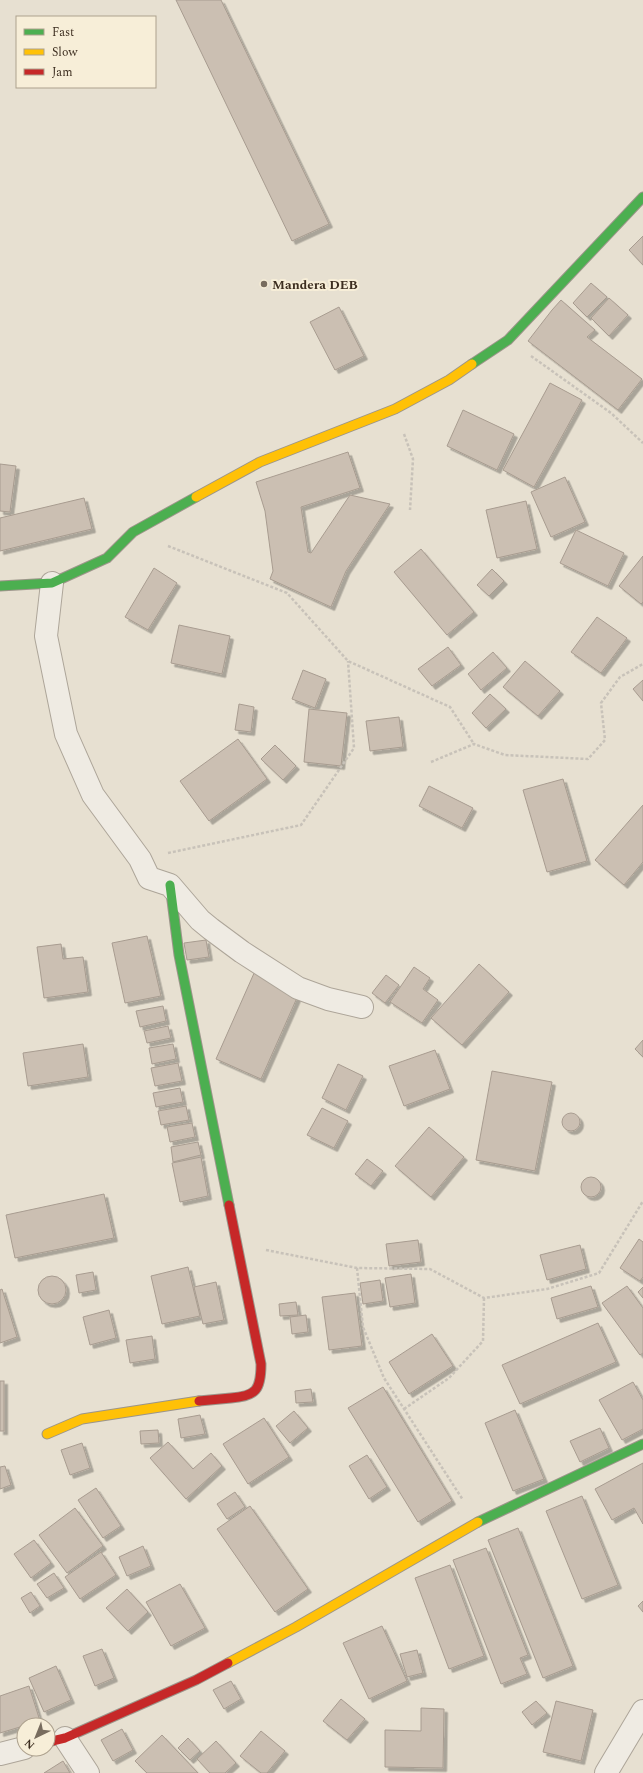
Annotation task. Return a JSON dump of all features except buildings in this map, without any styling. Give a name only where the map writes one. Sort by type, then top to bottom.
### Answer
[{"type":"street","points":[[0,586],[32,582],[52,583],[107,558],[133,532],[260,462],[395,409],[450,380],[508,340],[643,197]]},
{"type":"street","points":[[52,583],[46,636],[66,734],[93,796],[140,859],[149,878],[170,884],[200,920],[211,929],[242,952],[298,988],[328,999],[362,1007]]},
{"type":"street","points":[[47,1434],[82,1419],[181,1403],[246,1397],[251,1395],[260,1382],[261,1364],[179,955],[170,884]]},
{"type":"street","points":[[88,1773],[57,1740],[196,1680],[296,1627],[478,1522],[643,1444]]},
{"type":"street","points":[[606,1773],[643,1711]]},
{"type":"street","points":[[0,1754],[16,1750]]},
{"type":"path","points":[[508,340],[611,413],[643,443]]},
{"type":"path","points":[[395,409],[413,459],[410,510]]},
{"type":"path","points":[[133,532],[287,593],[348,661],[450,707],[474,744],[505,755],[588,759],[605,740],[601,704],[620,677],[643,664]]},
{"type":"path","points":[[140,859],[301,825],[354,748],[348,661]]},
{"type":"path","points":[[431,762],[474,744]]},
{"type":"path","points":[[238,1245],[357,1268],[430,1269],[484,1298],[547,1289],[598,1273],[643,1201]]},
{"type":"path","points":[[357,1268],[363,1327],[384,1378],[478,1522]]},
{"type":"path","points":[[404,1409],[449,1378],[483,1341],[484,1298]]},
{"type":"traffic: fast","points":[[472,364],[508,340],[643,197]]},
{"type":"traffic: fast","points":[[0,586],[52,583],[107,558],[133,532],[196,497]]},
{"type":"traffic: fast","points":[[170,885],[179,955],[229,1205]]},
{"type":"traffic: fast","points":[[478,1522],[643,1444]]},
{"type":"traffic: slow","points":[[196,497],[260,462],[395,409],[449,380],[472,364]]},
{"type":"traffic: slow","points":[[47,1434],[82,1419],[199,1401]]},
{"type":"traffic: slow","points":[[228,1663],[296,1627],[478,1522]]},
{"type":"traffic: jam","points":[[199,1401],[246,1396],[255,1390],[260,1380],[261,1364],[229,1205]]},
{"type":"traffic: jam","points":[[56,1740],[65,1738],[196,1680],[228,1663]]},
{"type":"place","name":"Mandera DEB","points":[[264,284]]}]
